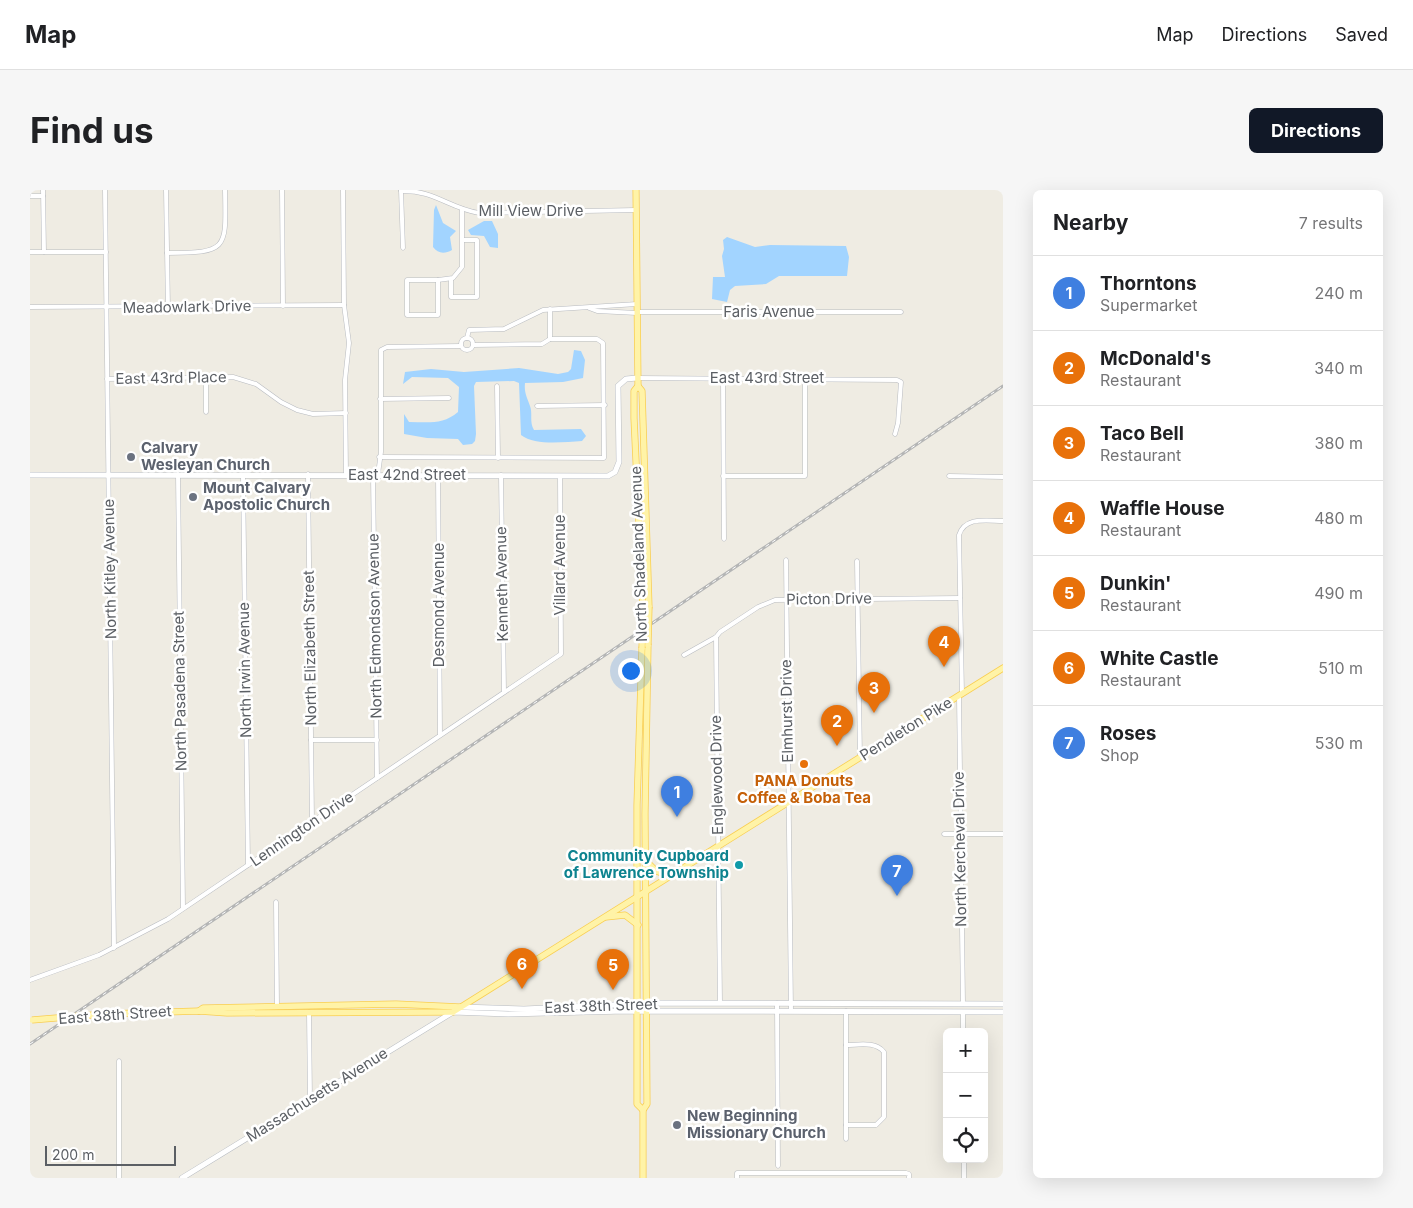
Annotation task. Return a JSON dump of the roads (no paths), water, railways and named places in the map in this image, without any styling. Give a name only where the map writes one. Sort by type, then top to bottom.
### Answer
[{"type":"main road","name":"North Shadeland Avenue","points":[[636,190],[638,386],[642,391],[648,608],[647,1104],[642,1110]]},
{"type":"main road","name":"East 42nd Street","points":[[30,475],[375,474],[604,476],[615,472],[619,462],[618,386],[626,379],[638,378]]},
{"type":"main road","name":"North Shadeland Avenue","points":[[638,386],[634,391],[634,418],[642,648],[637,805],[637,1104],[642,1110],[643,1178]]},
{"type":"main road","name":"Pendleton Pike","points":[[453,1012],[1003,668]]},
{"type":"main road","points":[[646,861],[656,871],[670,876]]},
{"type":"main road","points":[[604,917],[627,916],[638,926]]},
{"type":"main road","name":"East 38th Street","points":[[31,1020],[104,1014],[200,1010],[203,1008],[396,1004],[524,1009],[646,1003],[1003,1004]]},
{"type":"main road","name":"East 38th Street","points":[[200,1010],[203,1012],[453,1012],[508,1014],[637,1011],[1003,1012]]},
{"type":"main road","name":"Massachusetts Avenue","points":[[182,1178],[453,1012]]},
{"type":"street","points":[[43,190],[44,252]]},
{"type":"street","name":"North Kitley Avenue","points":[[105,190],[114,948]]},
{"type":"street","points":[[166,190],[168,308]]},
{"type":"street","points":[[167,253],[203,253],[218,246],[225,231],[225,190]]},
{"type":"street","points":[[282,190],[283,306]]},
{"type":"street","points":[[343,190],[344,305],[349,343],[345,380],[346,474]]},
{"type":"street","points":[[401,191],[402,248]]},
{"type":"street","name":"Mill View Drive","points":[[401,191],[427,193],[462,210],[479,213],[636,210]]},
{"type":"street","points":[[30,196],[43,196]]},
{"type":"street","points":[[438,280],[438,315],[407,315],[407,280],[451,279],[458,275],[462,266],[462,210]]},
{"type":"street","points":[[451,279],[451,297],[477,297],[477,240],[463,240]]},
{"type":"street","points":[[30,252],[106,252]]},
{"type":"street","name":"Faris Avenue","points":[[461,346],[462,340],[467,338],[469,330],[504,329],[536,312],[550,309],[589,308],[605,304],[637,304]]},
{"type":"street","name":"Meadowlark Drive","points":[[30,308],[344,305]]},
{"type":"street","name":"Faris Avenue","points":[[589,308],[598,311],[637,312],[901,312]]},
{"type":"street","points":[[550,309],[550,340]]},
{"type":"street","points":[[467,338],[472,341],[473,345]]},
{"type":"street","points":[[461,346],[467,350],[473,345],[542,344],[550,340],[597,339],[602,341],[604,346],[605,404],[537,406]]},
{"type":"street","name":"North Edmondson Avenue","points":[[377,778],[375,474],[379,457],[379,354],[387,346],[461,346]]},
{"type":"street","points":[[206,377],[206,412]]},
{"type":"street","name":"East 43rd Place","points":[[107,379],[233,377],[252,382],[286,405],[303,412],[346,413]]},
{"type":"street","name":"East 43rd Street","points":[[638,378],[897,380],[901,382],[898,423],[895,434]]},
{"type":"street","points":[[723,378],[724,539]]},
{"type":"street","points":[[723,476],[805,476],[805,378]]},
{"type":"street","points":[[497,386],[498,458]]},
{"type":"street","points":[[380,399],[449,398]]},
{"type":"street","name":"East 42nd Street","points":[[379,457],[604,458],[605,404]]},
{"type":"street","name":"North Pasadena Street","points":[[178,474],[183,908]]},
{"type":"street","name":"North Irwin Avenue","points":[[243,474],[248,865]]},
{"type":"street","name":"North Elizabeth Street","points":[[308,474],[312,822]]},
{"type":"street","name":"Desmond Avenue","points":[[438,475],[440,735]]},
{"type":"street","name":"Kenneth Avenue","points":[[501,475],[504,692]]},
{"type":"street","name":"Villard Avenue","points":[[560,476],[561,654]]},
{"type":"street","points":[[949,476],[1003,477]]},
{"type":"street","points":[[960,598],[959,537],[963,528],[969,523],[1003,521]]},
{"type":"street","name":"Elmhurst Drive","points":[[786,560],[791,1011]]},
{"type":"street","points":[[857,561],[860,758]]},
{"type":"street","name":"Picton Drive","points":[[684,655],[716,637],[720,632],[761,604],[786,599],[960,598]]},
{"type":"street","name":"North Kercheval Drive","points":[[960,598],[962,664],[961,694],[958,704],[963,1004]]},
{"type":"street","name":"Englewood Drive","points":[[716,637],[720,1003]]},
{"type":"street","name":"Lennington Drive","points":[[30,980],[114,948],[183,908],[561,654]]},
{"type":"street","points":[[311,740],[377,740]]},
{"type":"street","points":[[944,834],[1003,834]]},
{"type":"street","points":[[276,902],[277,1007]]},
{"type":"street","points":[[777,1003],[778,1166]]},
{"type":"street","points":[[846,1011],[846,1139]]},
{"type":"street","points":[[308,1012],[310,1100]]},
{"type":"street","points":[[963,1012],[963,1028]]},
{"type":"street","points":[[846,1045],[879,1046],[884,1052],[884,1117],[876,1125],[846,1125]]},
{"type":"street","points":[[119,1062],[119,1178]]},
{"type":"street","points":[[964,1163],[964,1178]]},
{"type":"street","points":[[794,1172],[794,1178]]},
{"type":"street","points":[[851,1172],[851,1178]]},
{"type":"street","points":[[737,1178],[737,1173],[851,1172],[906,1173],[909,1174],[909,1178]]},
{"type":"water","points":[[436,205],[443,223],[456,231],[450,237],[452,250],[442,253],[433,247],[434,210]]},
{"type":"water","points":[[484,221],[492,221],[498,234],[498,248],[490,247],[484,236],[471,235],[468,230]]},
{"type":"water","points":[[727,237],[755,247],[770,245],[846,246],[849,257],[847,276],[779,276],[766,284],[735,286],[730,290],[727,302],[712,299],[713,277],[725,277],[722,256],[724,249],[723,240]]},
{"type":"water","points":[[574,350],[581,351],[585,360],[583,378],[563,382],[525,383],[525,390],[531,409],[534,430],[581,429],[586,436],[582,441],[542,442],[534,441],[521,435],[519,383],[514,381],[476,382],[474,386],[476,434],[475,441],[472,444],[463,445],[458,439],[427,438],[404,434],[404,414],[409,422],[429,422],[447,419],[458,412],[459,387],[448,378],[412,377],[403,384],[405,372],[431,369],[464,372],[519,368],[558,374],[568,372],[571,369]]},
{"type":"railway","points":[[30,1044],[1003,386]]},
{"type":"place","name":"Calvary Wesleyan Church","points":[[131,457]]},
{"type":"place","name":"Mount Calvary Apostolic Church","points":[[193,497]]},
{"type":"place","name":"Waffle House","points":[[944,667]]},
{"type":"place","name":"Taco Bell","points":[[874,713]]},
{"type":"place","name":"McDonald's","points":[[837,746]]},
{"type":"place","name":"PANA Donuts Coffee & Boba Tea","points":[[804,764]]},
{"type":"place","name":"Thorntons","points":[[677,817]]},
{"type":"place","name":"Community Cupboard of Lawrence Township","points":[[739,865]]},
{"type":"place","name":"Roses","points":[[897,896]]},
{"type":"place","name":"White Castle","points":[[522,989]]},
{"type":"place","name":"Dunkin'","points":[[613,990]]},
{"type":"place","name":"New Beginning Missionary Church","points":[[677,1125]]}]
